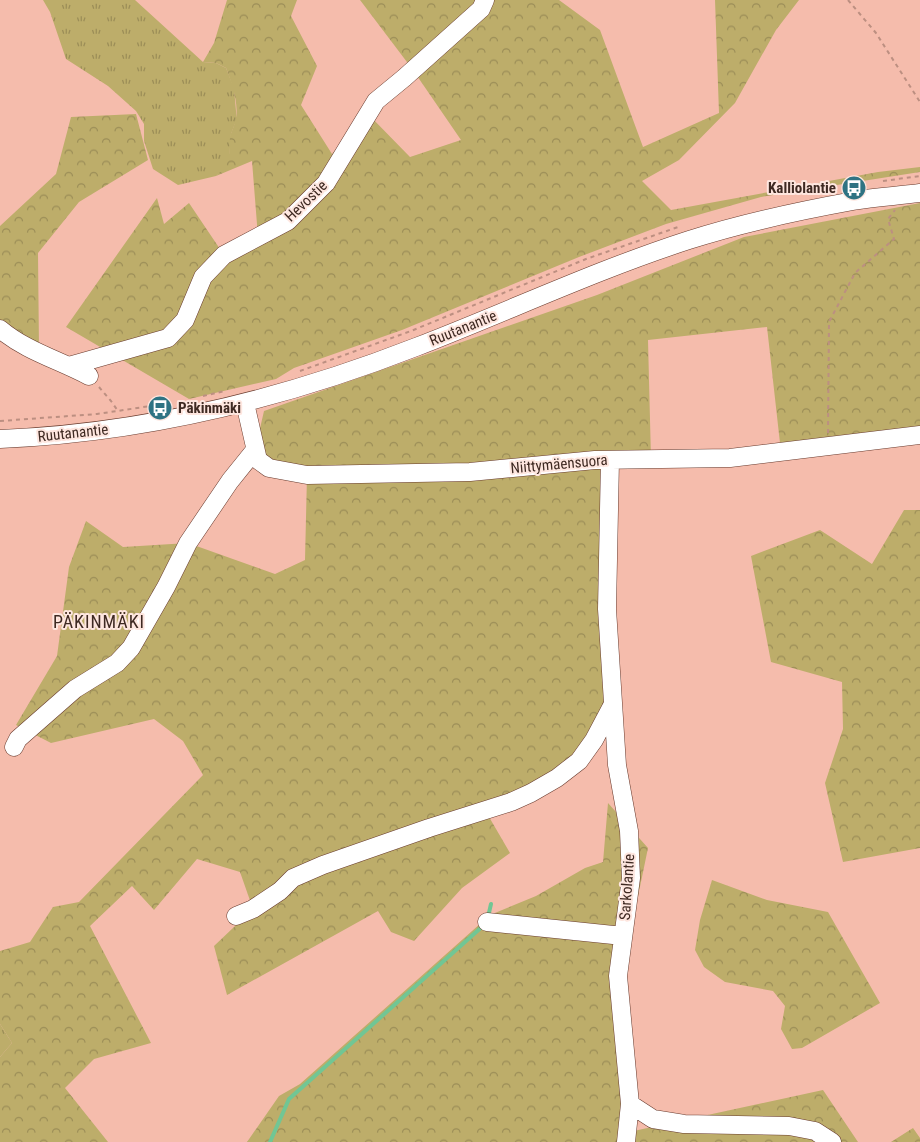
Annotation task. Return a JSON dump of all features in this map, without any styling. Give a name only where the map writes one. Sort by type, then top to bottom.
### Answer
[{"type":"street","name":"Hevostie","points":[[69,366],[168,338],[185,320],[203,277],[224,255],[288,221],[326,183],[376,101],[481,9],[485,0]]},
{"type":"street","name":"Ruutanantie","points":[[0,439],[27,438],[153,423],[202,414],[244,403],[322,381],[415,348],[598,273],[690,240],[756,222],[854,201],[914,194]]},
{"type":"street","points":[[0,329],[43,356],[89,376]]},
{"type":"street","name":"Niittymäensuora","points":[[244,403],[258,460],[269,468],[307,475],[470,472],[610,460],[730,458],[920,435]]},
{"type":"street","points":[[14,747],[18,739],[75,689],[117,663],[131,648],[166,587],[188,542],[230,481],[255,450]]},
{"type":"street","name":"Sarkolantie","points":[[610,460],[606,609],[616,765],[630,831],[631,878],[618,976],[630,1104],[626,1142]]},
{"type":"street","points":[[236,916],[253,910],[280,891],[293,878],[323,865],[511,802],[537,790],[579,761],[594,740],[613,705]]},
{"type":"street","points":[[487,922],[623,936]]},
{"type":"street","points":[[630,1104],[654,1119],[684,1124],[789,1126],[815,1131],[832,1142]]},
{"type":"path","points":[[848,0],[876,33],[920,102]]},
{"type":"path","points":[[876,183],[920,176]]},
{"type":"path","points":[[829,446],[829,322],[855,273],[894,239],[888,219],[914,194]]},
{"type":"path","points":[[297,372],[411,331],[586,259],[684,225]]},
{"type":"path","points":[[89,376],[111,400],[118,411]]},
{"type":"path","points":[[199,397],[228,390]]},
{"type":"path","points":[[0,421],[97,414],[166,404]]},
{"type":"green space","points":[[43,0],[135,0],[203,62],[216,63],[226,68],[234,88],[236,121],[231,134],[229,161],[225,169],[216,176],[178,185],[153,169],[144,141],[144,124],[136,111],[108,86],[66,59],[50,12]]},
{"type":"green space","points":[[227,0],[297,0],[291,16],[317,66],[301,105],[332,154],[368,114],[410,157],[461,140],[413,70],[360,0],[559,0],[600,30],[643,147],[719,113],[715,0],[799,0],[776,30],[735,103],[679,160],[642,181],[671,210],[878,172],[920,167],[920,172],[761,197],[666,224],[579,257],[402,330],[294,368],[276,379],[189,399],[66,327],[157,198],[164,224],[189,203],[224,255],[258,237],[252,161],[216,176],[227,163],[230,137],[235,124],[237,109],[233,88],[226,68],[216,63],[203,62],[214,43]]},
{"type":"green space","points":[[136,114],[148,160],[79,202],[38,253],[39,348],[0,329],[0,226],[56,174],[71,117]]},
{"type":"green space","points":[[920,203],[920,435],[781,452],[767,327],[648,340],[651,459],[610,460],[613,705],[579,761],[485,810],[510,853],[462,888],[414,941],[391,932],[378,911],[227,995],[214,946],[253,909],[240,872],[197,859],[154,910],[132,886],[90,926],[151,1043],[94,1059],[65,1088],[108,1142],[0,1142],[0,1057],[12,1043],[0,1024],[0,951],[30,942],[53,907],[79,902],[203,775],[183,741],[154,719],[51,743],[16,725],[57,656],[69,567],[86,521],[123,547],[188,543],[275,574],[305,560],[307,475],[269,468],[255,450],[264,411],[597,295],[744,237]]},
{"type":"green space","points":[[904,510],[920,510],[920,848],[843,862],[825,783],[843,729],[842,682],[771,662],[751,556],[820,530],[872,564]]},
{"type":"green space","points":[[608,803],[648,848],[624,964],[629,1132],[823,1090],[858,1142],[247,1142],[279,1096],[300,1084],[490,915],[536,896],[585,868],[603,862]]},
{"type":"green space","points":[[712,880],[767,900],[828,912],[880,1003],[802,1048],[792,1049],[781,1029],[785,1006],[773,991],[725,982],[704,967],[695,950],[700,920]]},
{"type":"green space","points":[[0,1024],[12,1043],[0,1057]]},
{"type":"green space","points":[[913,1128],[920,1138],[920,1142],[891,1142]]},
{"type":"waterway","points":[[488,917],[491,904]]},
{"type":"waterway","points":[[270,1142],[289,1099],[484,925]]},
{"type":"place","name":"Kalliolantie","points":[[854,188]]},
{"type":"place","name":"Päkinmäki","points":[[160,408]]},
{"type":"district","name":"PÄKINMÄKI","points":[[99,621]]}]
